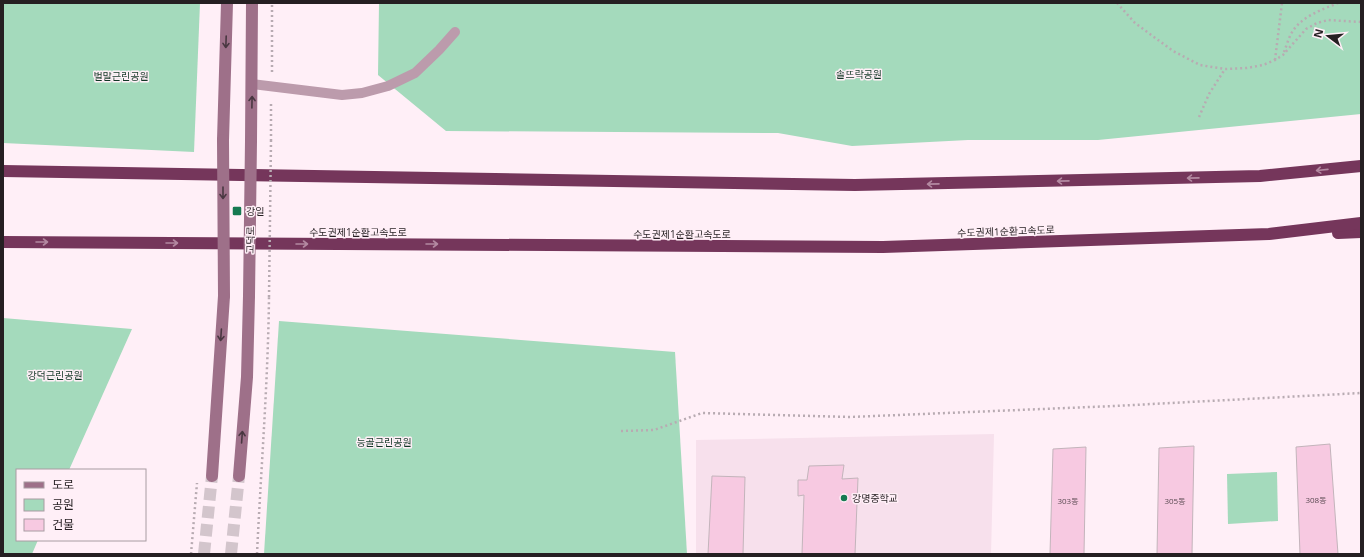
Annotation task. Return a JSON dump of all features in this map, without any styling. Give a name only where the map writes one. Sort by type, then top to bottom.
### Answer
[{"type":"highway","points":[[3,172],[855,185],[1260,176],[1361,166]]},
{"type":"highway","name":"수도권제1순환고속도로","points":[[3,242],[883,247],[1269,234],[1361,223]]},
{"type":"highway","points":[[1269,234],[1361,232]]},
{"type":"main road","points":[[212,476],[224,296],[223,140],[227,3]]},
{"type":"main road","name":"고덕로","points":[[239,476],[247,377],[252,3]]},
{"type":"lane","points":[[252,84],[342,95],[388,86],[416,73],[439,50],[454,32]]},
{"type":"path","points":[[1117,3],[1135,23],[1173,51],[1200,65],[1225,69],[1246,68],[1263,65],[1275,60],[1283,55],[1306,29],[1317,23],[1328,20],[1361,22]]},
{"type":"path","points":[[1275,60],[1282,3]]},
{"type":"path","points":[[1283,55],[1291,35],[1303,21],[1310,16],[1338,3]]},
{"type":"path","points":[[1199,117],[1209,94],[1225,69]]},
{"type":"path","points":[[257,554],[260,478],[268,362],[271,141]]},
{"type":"path","points":[[621,431],[654,430],[702,414],[850,417],[1361,393]]},
{"type":"shaded area","name":"강명중학교","points":[[994,434],[991,554],[696,554],[696,440]]},
{"type":"green space","name":"벌말근린공원","points":[[3,3],[200,3],[194,152],[3,143]]},
{"type":"green space","name":"솔뜨락공원","points":[[379,3],[1361,3],[1361,114],[1098,140],[968,140],[852,146],[778,133],[446,131],[378,75]]},
{"type":"green space","name":"강덕근린공원","points":[[3,318],[132,329],[69,469],[16,469],[16,541],[38,541],[32,554],[3,554]]},
{"type":"green space","name":"능골근린공원","points":[[279,321],[675,352],[687,554],[264,554]]},
{"type":"green space","points":[[1277,472],[1278,521],[1228,524],[1227,474]]},
{"type":"building","points":[[1330,444],[1338,554],[1300,554],[1296,447]]},
{"type":"building","points":[[1194,446],[1192,554],[1157,554],[1159,448]]},
{"type":"building","points":[[1086,447],[1084,554],[1050,554],[1053,449]]},
{"type":"building","points":[[844,465],[842,479],[858,478],[855,554],[802,554],[804,495],[798,496],[798,480],[807,480],[809,466]]},
{"type":"building","points":[[712,476],[745,477],[743,554],[708,554]]},
{"type":"tunnel","points":[[204,554],[212,476]]},
{"type":"tunnel","points":[[231,554],[239,476]]},
{"type":"place","name":"강일","points":[[237,211]]},
{"type":"place","name":"강명중학교","points":[[844,498]]}]
